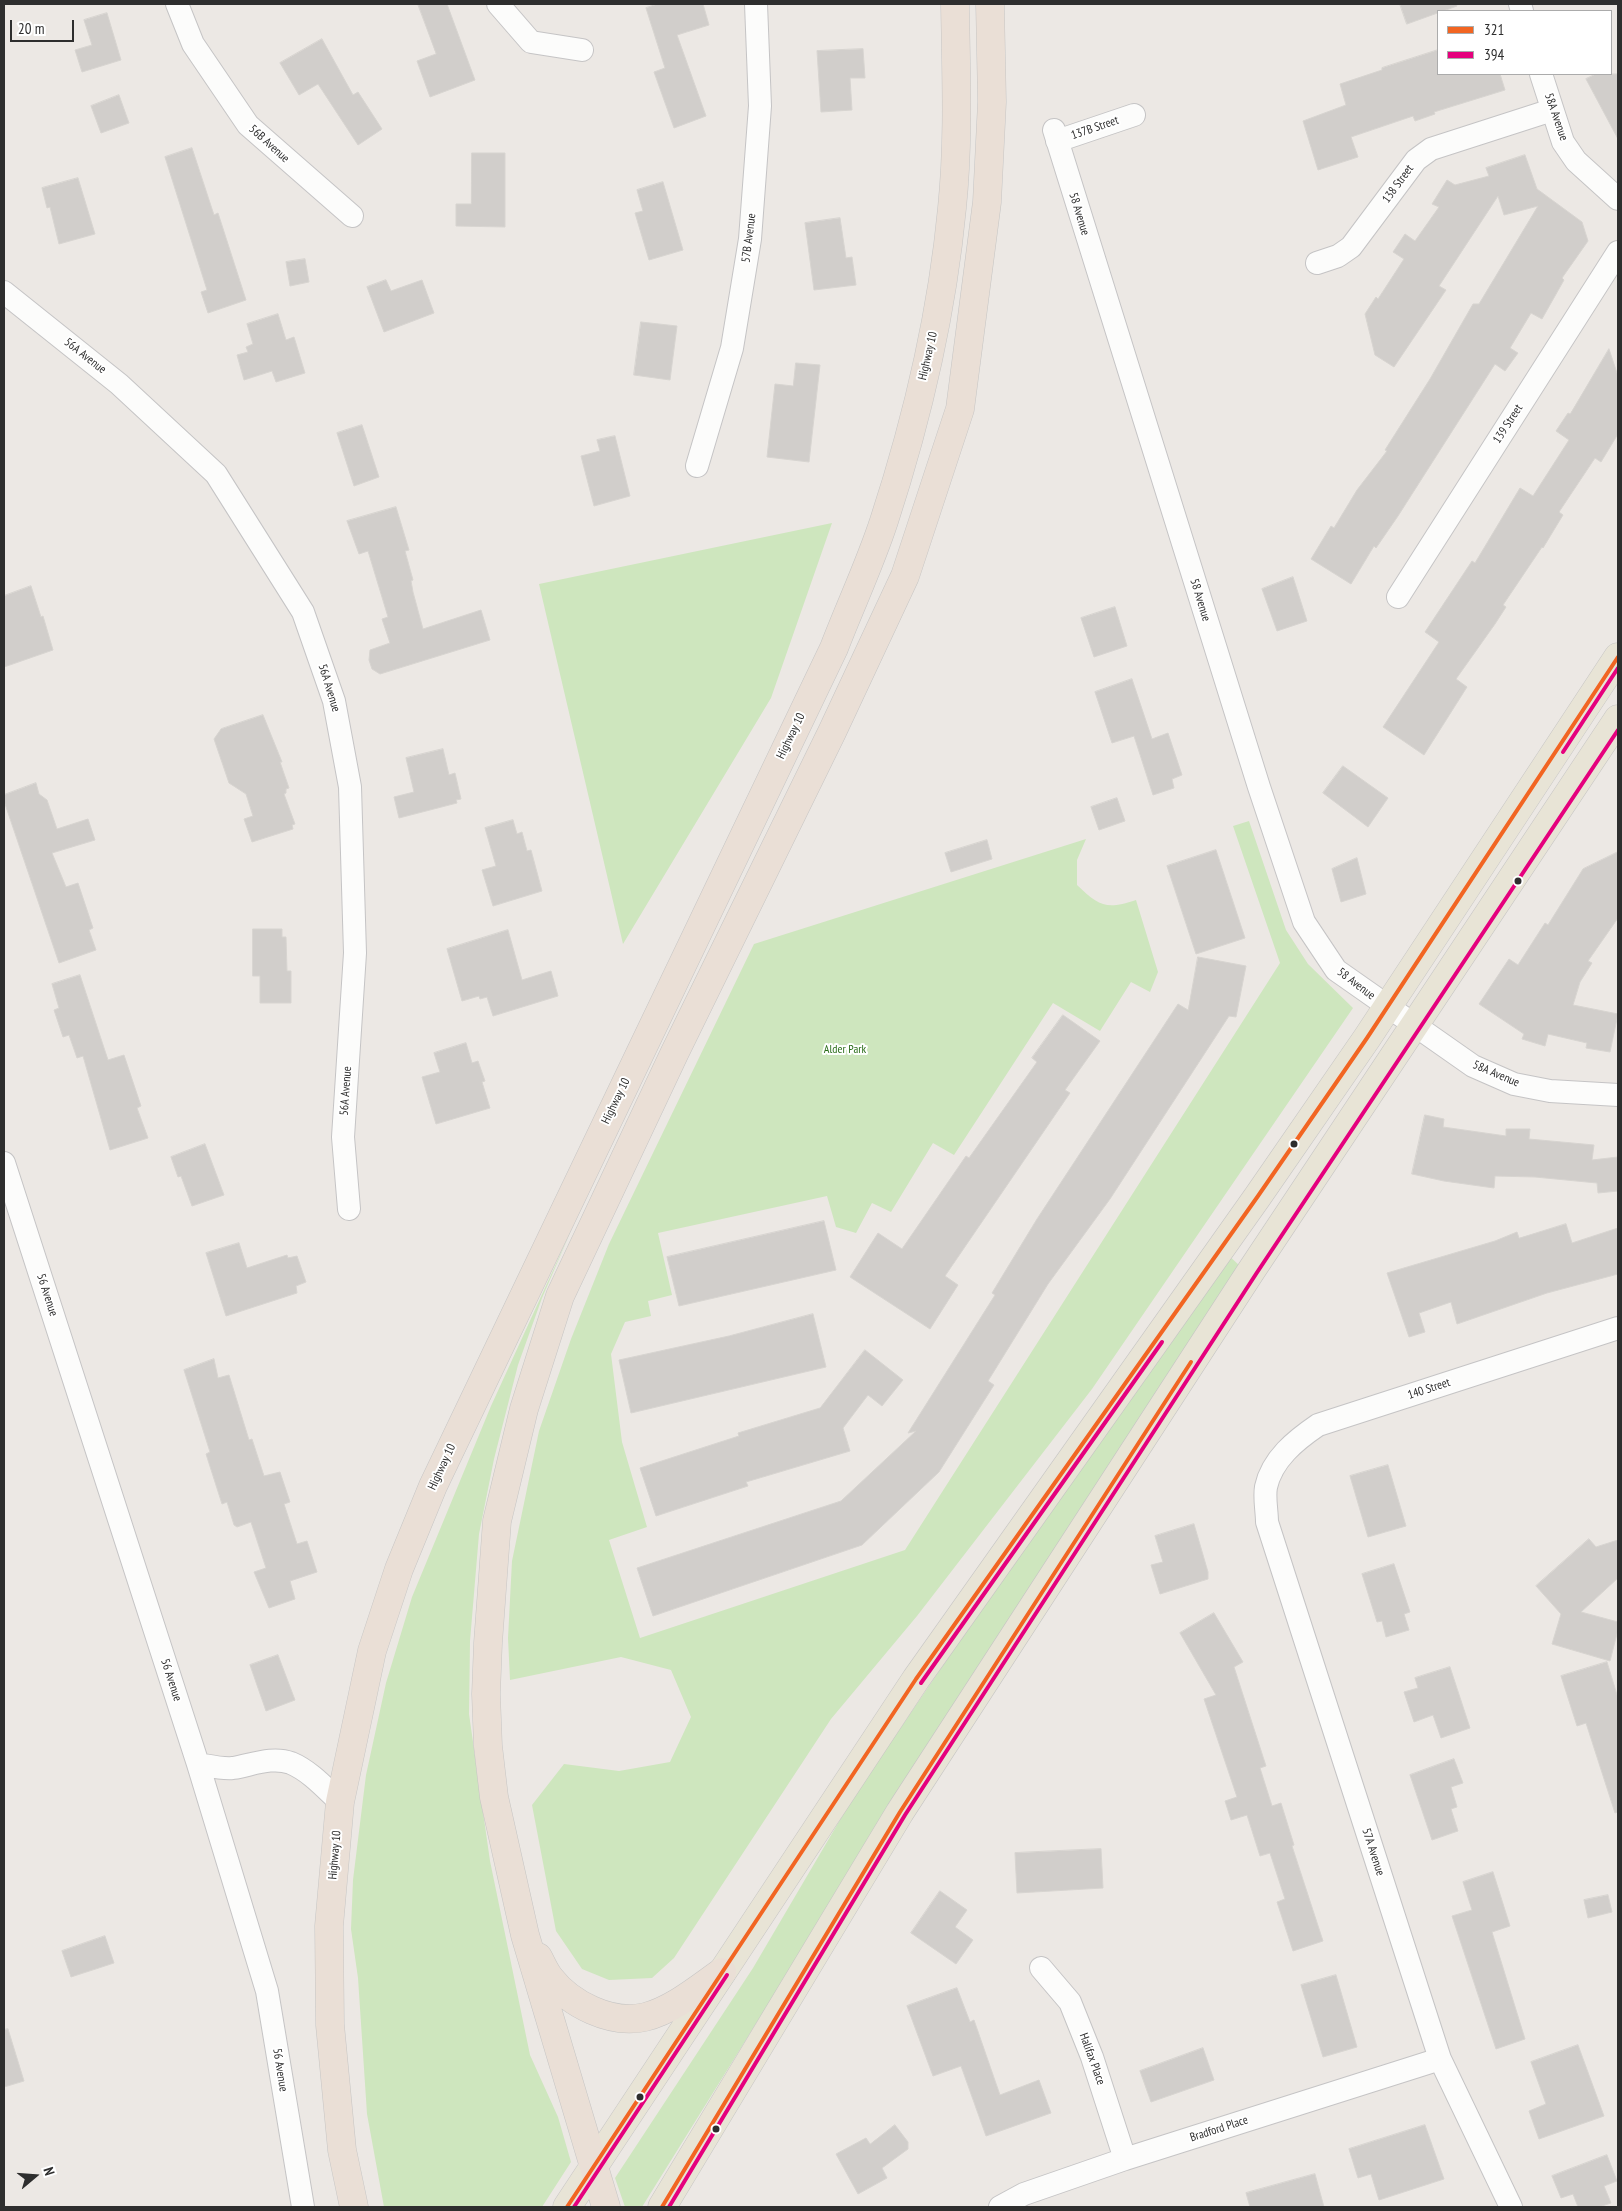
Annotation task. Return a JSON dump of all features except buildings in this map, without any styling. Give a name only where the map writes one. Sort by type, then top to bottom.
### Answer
[{"type":"highway","name":"Highway 10","points":[[354,2207],[342,2150],[330,2025],[329,1926],[340,1802],[372,1651],[399,1569],[433,1486],[834,648],[884,522],[913,421],[937,314],[951,217],[957,97],[955,4]]},
{"type":"highway","points":[[606,2207],[524,1935],[494,1797],[488,1746],[486,1694],[497,1522],[520,1428],[560,1296],[675,1052],[832,732],[905,576],[960,409],[987,202],[992,102],[990,4]]},
{"type":"highway","points":[[524,1935],[550,1978],[577,2003],[615,2017],[645,2017],[676,2003],[722,1972]]},
{"type":"main road","points":[[567,2207],[916,1679],[1258,1196],[1388,1007],[1618,657]]},
{"type":"main road","points":[[662,2207],[900,1812],[1250,1271],[1618,719]]},
{"type":"street","name":"56B Avenue","points":[[177,4],[193,44],[248,125],[352,216]]},
{"type":"street","points":[[498,4],[531,42],[582,50]]},
{"type":"street","name":"57B Avenue","points":[[697,466],[732,348],[750,239],[760,106],[756,4]]},
{"type":"street","name":"58A Avenue","points":[[1541,75],[1563,142],[1576,162],[1618,199]]},
{"type":"street","name":"138 Street","points":[[1318,263],[1338,256],[1351,246],[1416,160],[1431,149],[1552,110]]},
{"type":"street","name":"137B Street","points":[[1055,136],[1134,115]]},
{"type":"street","name":"58 Avenue","points":[[1055,136],[1259,787],[1304,922],[1336,970],[1415,1026]]},
{"type":"street","name":"139 Street","points":[[1398,597],[1618,252]]},
{"type":"street","name":"56A Avenue","points":[[4,292],[119,384],[216,474],[303,612],[334,701],[350,787],[355,953],[343,1137],[349,1208]]},
{"type":"street","name":"58A Avenue","points":[[1415,1026],[1473,1066],[1514,1084],[1550,1091],[1618,1095]]},
{"type":"street","name":"56 Avenue","points":[[4,1163],[198,1764],[267,1991],[303,2207]]},
{"type":"street","name":"140 Street","points":[[1266,1487],[1275,1466],[1283,1454],[1299,1438],[1318,1425],[1618,1328]]},
{"type":"street","name":"57A Avenue","points":[[1266,1487],[1267,1522],[1440,2059],[1510,2207]]},
{"type":"street","points":[[198,1764],[227,1768],[261,1761],[290,1762],[306,1772],[340,1802]]},
{"type":"street","name":"Halifax Place","points":[[1041,1968],[1070,2002],[1092,2057],[1125,2159]]},
{"type":"street","name":"Bradford Place","points":[[1000,2207],[1027,2201],[1125,2159],[1440,2059]]},
{"type":"green space","points":[[832,523],[771,698],[623,944],[539,584]]},
{"type":"green space","name":"Alder Park","points":[[1249,821],[1286,930],[1308,964],[1353,1008],[1092,1389],[917,1616],[831,1719],[674,1958],[652,1978],[609,1980],[582,1969],[556,1931],[532,1805],[564,1764],[619,1771],[670,1762],[691,1717],[671,1670],[621,1657],[510,1680],[508,1638],[512,1561],[539,1431],[571,1339],[609,1244],[754,944],[1086,839],[1077,860],[1077,885],[1091,898],[1104,904],[1117,905],[1136,900],[1158,972],[1150,992],[1131,982],[1100,1031],[1053,1003],[954,1155],[933,1143],[891,1212],[872,1203],[856,1233],[836,1227],[827,1196],[658,1233],[672,1295],[648,1301],[651,1316],[625,1322],[611,1354],[622,1442],[647,1527],[609,1540],[640,1638],[905,1550],[1280,963],[1233,826]]},
{"type":"green space","points":[[571,1231],[542,1298],[518,1365],[494,1459],[479,1534],[470,1641],[469,1714],[490,1861],[530,2055],[558,2117],[571,2162],[542,2207],[384,2207],[367,2114],[358,1978],[351,1929],[353,1880],[366,1775],[386,1683],[412,1597],[491,1406]]},
{"type":"green space","points":[[1225,1252],[1241,1267],[1140,1417],[969,1681],[642,2207],[625,2207],[615,2178],[753,1968],[854,1796]]},
{"type":"transit line","name":"321","points":[[567,2207],[916,1679],[1258,1196],[1367,1038],[1618,657]]},
{"type":"transit line","name":"394","points":[[1563,752],[1618,668]]},
{"type":"transit line","name":"394","points":[[669,2207],[905,1815],[1256,1274],[1618,730]]},
{"type":"transit line","name":"394","points":[[921,1683],[1162,1342]]},
{"type":"transit line","name":"321","points":[[662,2207],[900,1812],[1191,1362]]},
{"type":"transit line","name":"394","points":[[574,2207],[727,1975]]}]
